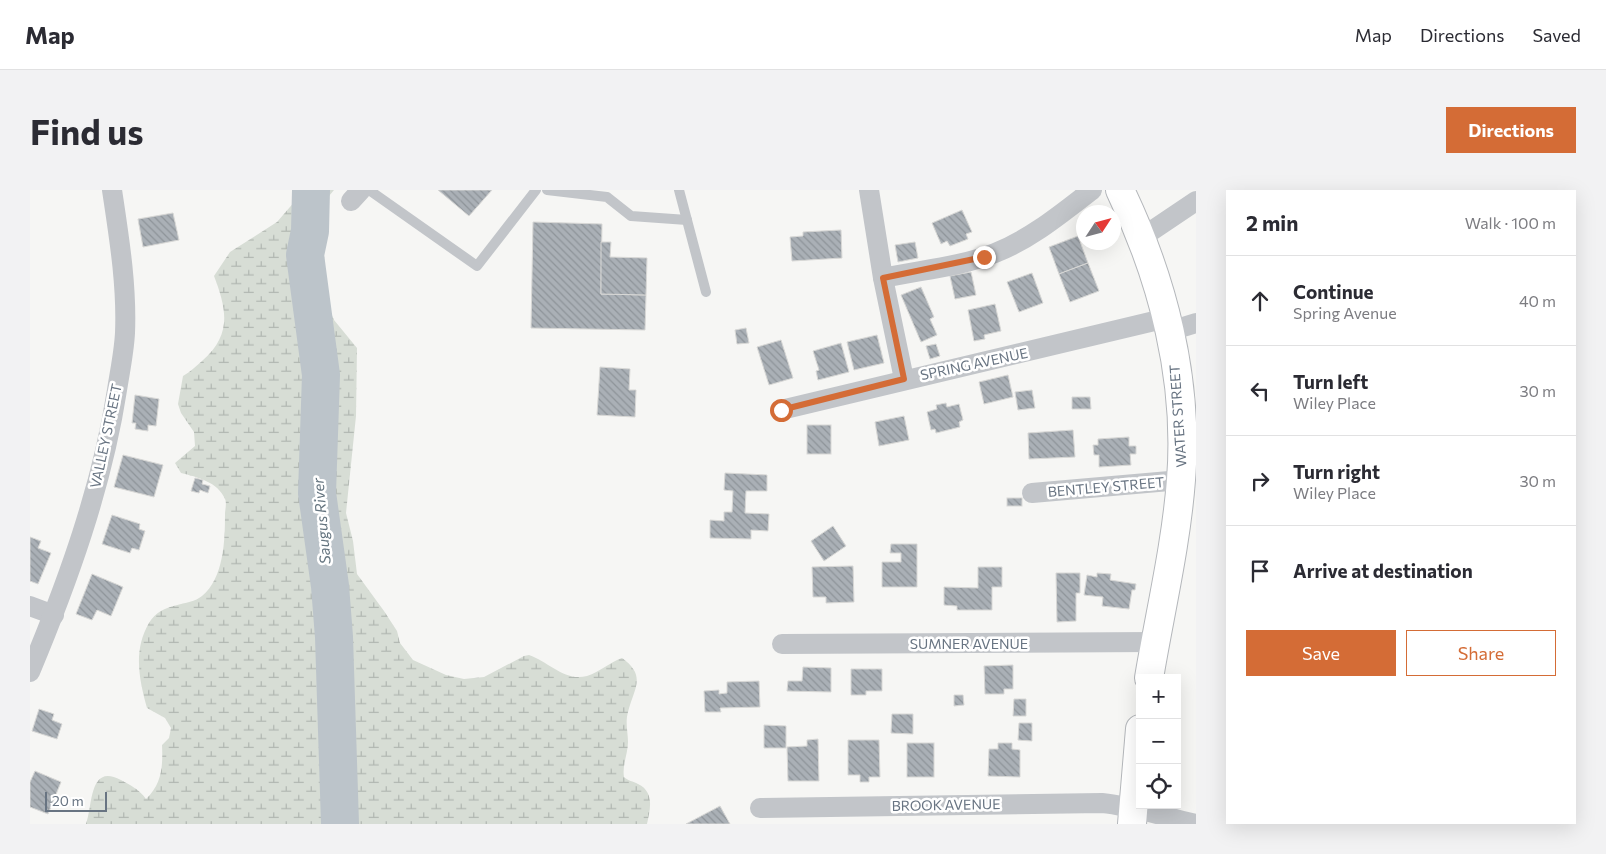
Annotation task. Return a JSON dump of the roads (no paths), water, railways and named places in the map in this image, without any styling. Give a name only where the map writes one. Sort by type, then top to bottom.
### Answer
[{"type":"main road","name":"WATER STREET","points":[[1120,190],[1142,238],[1168,325],[1183,395],[1181,480],[1150,674]]},
{"type":"main road","points":[[1132,815],[1137,764]]},
{"type":"street","name":"VALLEY STREET","points":[[30,672],[54,615],[101,468],[112,418],[125,335],[122,263],[112,190]]},
{"type":"street","points":[[869,190],[883,278],[904,379]]},
{"type":"street","points":[[883,278],[972,260],[996,252],[1046,224],[1092,190]]},
{"type":"street","points":[[1142,238],[1196,201]]},
{"type":"street","name":"SPRING AVENUE","points":[[781,410],[904,379],[1168,325],[1196,323]]},
{"type":"street","name":"BENTLEY STREET","points":[[1032,493],[1181,480]]},
{"type":"street","points":[[30,606],[54,615]]},
{"type":"street","name":"SUMNER AVENUE","points":[[782,644],[1155,642]]},
{"type":"street","name":"BROOK AVENUE","points":[[760,808],[1087,802],[1132,815],[1164,817],[1196,824]]},
{"type":"lane","points":[[369,190],[477,266],[536,190]]},
{"type":"lane","points":[[547,190],[606,197],[631,216],[687,220]]},
{"type":"lane","points":[[679,190],[706,292]]},
{"type":"waterway","name":"Saugus River","points":[[311,190],[310,231],[305,255],[321,375],[317,493],[330,586],[334,637],[340,824]]}]
